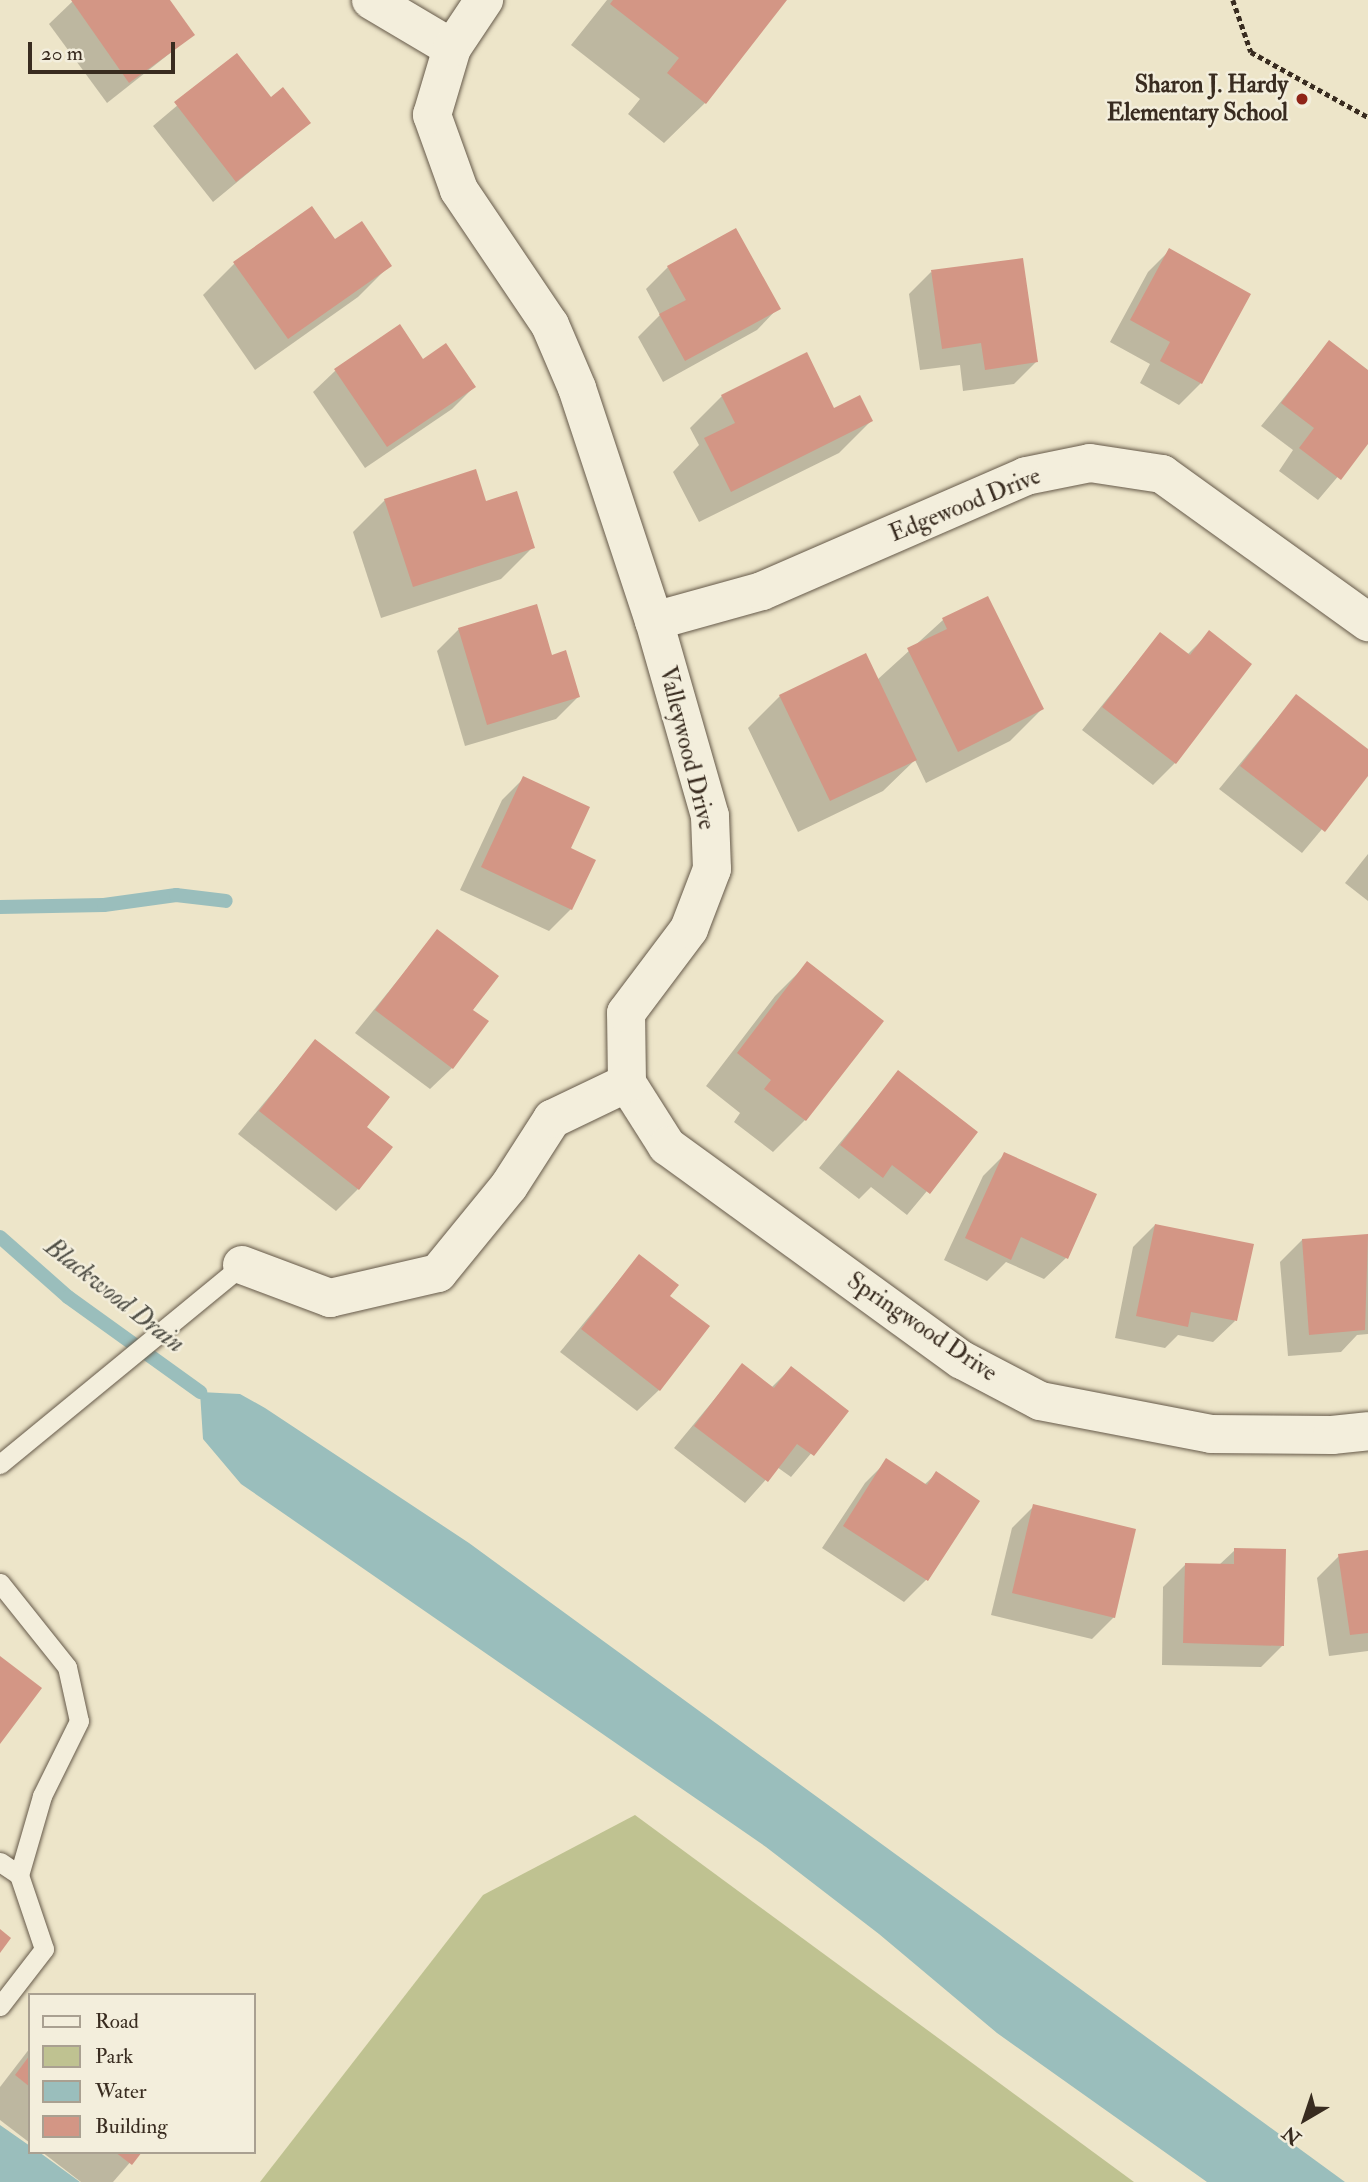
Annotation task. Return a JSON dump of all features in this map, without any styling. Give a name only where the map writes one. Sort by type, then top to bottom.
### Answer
[{"type":"street","points":[[371,0],[452,48]]},
{"type":"street","name":"Valleywood Drive","points":[[484,0],[452,48],[432,115],[458,190],[555,338],[578,388],[654,621],[710,816],[712,869],[689,929],[626,1013],[627,1083]]},
{"type":"street","name":"Edgewood Drive","points":[[654,621],[762,591],[1026,476],[1090,463],[1162,474],[1368,622]]},
{"type":"street","points":[[242,1265],[330,1298],[438,1273],[509,1186],[552,1119],[627,1083]]},
{"type":"street","name":"Springwood Drive","points":[[627,1083],[667,1146],[962,1360],[1040,1401],[1211,1434],[1332,1435],[1368,1431]]},
{"type":"lane","points":[[0,1464],[242,1265]]},
{"type":"lane","points":[[0,1583],[67,1667],[79,1721],[42,1796],[19,1875],[44,1949],[0,2006]]},
{"type":"lane","points":[[0,1862],[19,1875]]},
{"type":"path","points":[[1234,0],[1251,52],[1368,117]]},
{"type":"green space","points":[[635,1815],[1134,2182],[260,2182],[483,1895]]},
{"type":"water","points":[[200,1392],[240,1394],[265,1408],[469,1543],[1345,2182],[1207,2182],[997,2033],[879,1934],[766,1847],[241,1484],[203,1439]]},
{"type":"water","points":[[0,2125],[28,2145],[28,2154],[42,2154],[80,2182],[0,2182]]},
{"type":"building","points":[[71,0],[170,0],[195,35],[129,83]]},
{"type":"building","points":[[613,0],[787,0],[706,104],[667,73],[679,58],[610,4]]},
{"type":"building","points":[[237,53],[271,97],[283,87],[311,123],[236,182],[174,102]]},
{"type":"building","points":[[312,206],[335,239],[362,221],[392,266],[288,339],[233,262]]},
{"type":"building","points":[[736,228],[781,309],[685,361],[659,314],[686,300],[667,266]]},
{"type":"building","points":[[1169,248],[1251,294],[1202,384],[1160,361],[1170,342],[1130,320]]},
{"type":"building","points":[[1023,258],[1038,362],[985,370],[981,343],[942,349],[931,270]]},
{"type":"building","points":[[400,324],[423,359],[446,343],[476,387],[387,447],[334,369]]},
{"type":"building","points":[[1329,340],[1368,370],[1368,444],[1341,480],[1299,448],[1314,428],[1281,403]]},
{"type":"building","points":[[807,352],[834,408],[860,395],[873,421],[731,492],[704,438],[735,423],[721,395]]},
{"type":"building","points":[[476,469],[486,501],[517,491],[535,548],[413,587],[384,499]]},
{"type":"building","points":[[988,596],[1044,709],[958,752],[907,648],[947,629],[942,618]]},
{"type":"building","points":[[537,604],[552,655],[566,650],[580,697],[487,725],[458,628]]},
{"type":"building","points":[[1209,630],[1252,664],[1176,764],[1102,707],[1160,632],[1190,655]]},
{"type":"building","points":[[866,653],[917,760],[830,801],[779,695]]},
{"type":"building","points":[[1296,694],[1368,749],[1368,776],[1325,832],[1240,766]]},
{"type":"building","points":[[523,776],[590,807],[571,848],[596,860],[572,910],[481,867]]},
{"type":"building","points":[[437,929],[499,976],[473,1010],[489,1021],[453,1069],[375,1010]]},
{"type":"building","points":[[807,961],[884,1021],[806,1121],[764,1089],[771,1080],[737,1053]]},
{"type":"building","points":[[315,1039],[390,1097],[367,1127],[393,1147],[359,1190],[259,1111]]},
{"type":"building","points":[[898,1070],[978,1132],[930,1194],[892,1165],[883,1178],[840,1145]]},
{"type":"building","points":[[1004,1152],[1097,1194],[1068,1259],[1021,1237],[1011,1260],[965,1238]]},
{"type":"building","points":[[1155,1224],[1254,1244],[1237,1321],[1191,1312],[1188,1327],[1136,1316]]},
{"type":"building","points":[[1368,1234],[1365,1330],[1309,1335],[1302,1239]]},
{"type":"building","points":[[639,1254],[679,1285],[670,1296],[710,1326],[660,1391],[581,1329]]},
{"type":"building","points":[[742,1363],[774,1388],[791,1366],[849,1411],[814,1456],[797,1444],[768,1482],[694,1426]]},
{"type":"building","points":[[886,1458],[927,1485],[936,1471],[980,1501],[928,1581],[843,1526]]},
{"type":"building","points":[[1033,1504],[1136,1529],[1115,1618],[1012,1593]]},
{"type":"building","points":[[1234,1548],[1286,1549],[1284,1646],[1183,1643],[1185,1563],[1234,1564]]},
{"type":"building","points":[[1368,1550],[1368,1633],[1350,1635],[1338,1554]]},
{"type":"building","points":[[0,1656],[42,1688],[0,1744]]},
{"type":"building","points":[[0,1929],[11,1938],[0,1953]]},
{"type":"building","points":[[28,2058],[28,2085],[15,2075]]},
{"type":"building","points":[[118,2154],[140,2154],[132,2165]]},
{"type":"waterway","points":[[0,907],[104,905],[176,895],[226,901]]},
{"type":"waterway","name":"Blackwood Drain","points":[[0,1237],[68,1297],[200,1392]]},
{"type":"place","name":"Sharon J. Hardy Elementary School","points":[[1302,99]]}]
